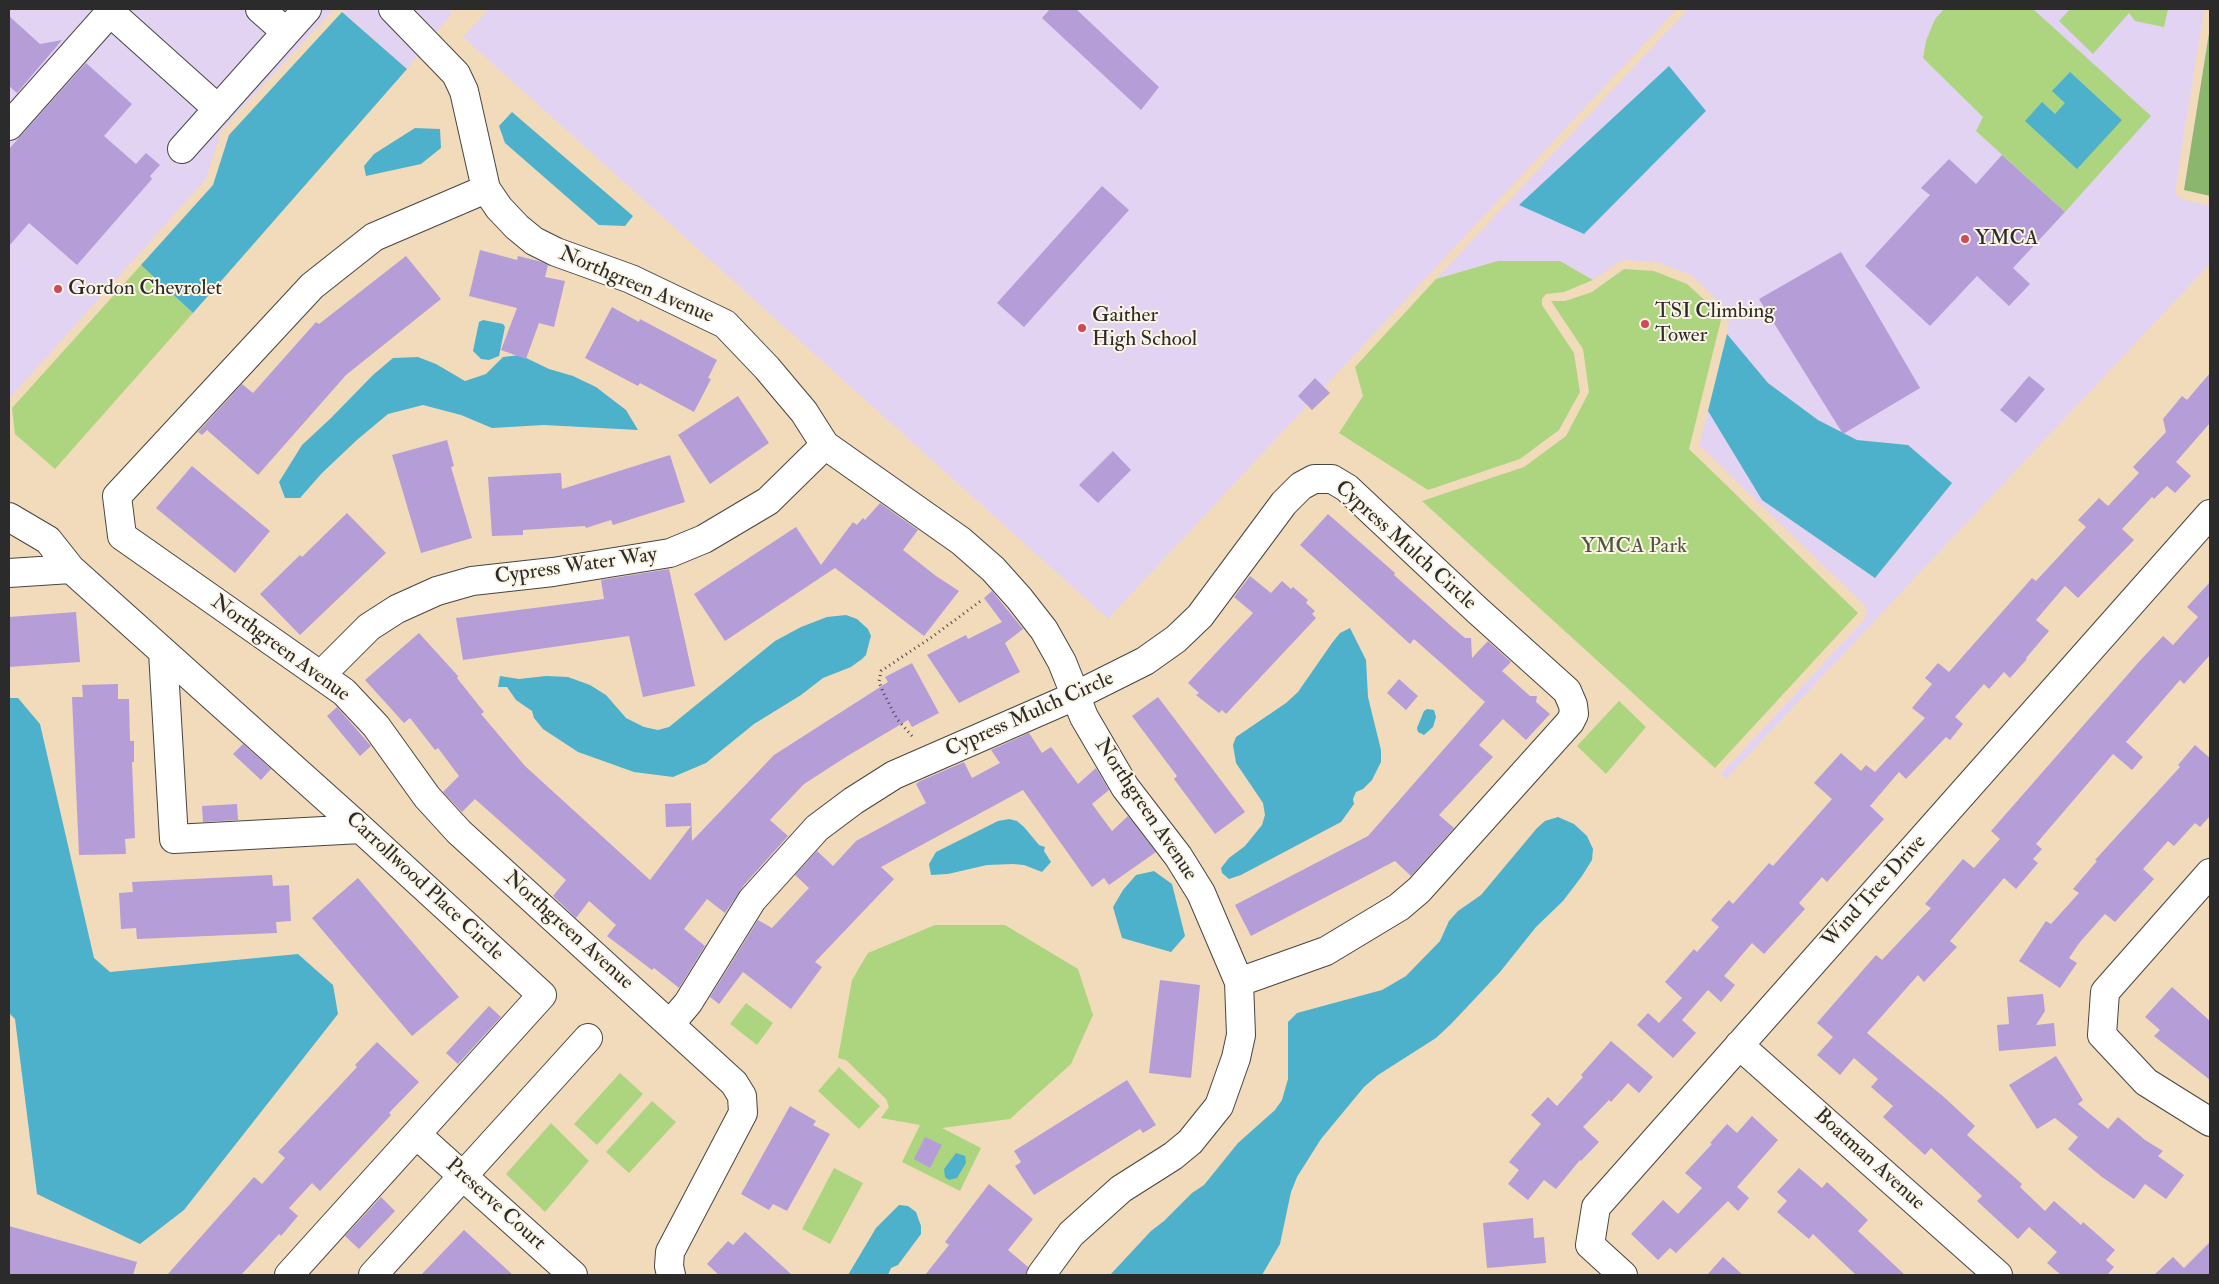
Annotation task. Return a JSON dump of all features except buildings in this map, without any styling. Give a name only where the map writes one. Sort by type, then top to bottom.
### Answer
[{"type":"street","points":[[260,9],[286,32]]},
{"type":"street","points":[[182,149],[307,9]]},
{"type":"street","name":"Northgreen Avenue","points":[[393,9],[456,74],[464,91],[486,189],[517,227],[534,241],[556,252],[630,279],[725,324],[767,368],[804,412],[825,445],[961,541],[993,570],[1019,598],[1044,630],[1062,662],[1084,717],[1125,787],[1178,856],[1202,893],[1238,982],[1241,1035],[1236,1058],[1218,1106],[1190,1142],[1173,1156],[1121,1189],[1071,1234],[1041,1275]]},
{"type":"street","points":[[9,126],[111,11],[218,109]]},
{"type":"street","name":"Northgreen Avenue","points":[[486,189],[374,237],[312,286],[116,496],[122,536],[344,692],[376,726],[427,797],[459,832],[671,1023],[734,1083],[742,1096],[743,1113],[670,1252],[669,1266],[672,1275]]},
{"type":"street","name":"Cypress Water Way","points":[[321,675],[369,627],[396,609],[437,591],[472,581],[553,572],[670,553],[704,540],[768,501],[825,445]]},
{"type":"street","name":"Cypress Mulch Circle","points":[[671,1023],[688,1003],[752,900],[817,828],[853,801],[894,775],[1075,696],[1145,661],[1176,639],[1200,616],[1284,502],[1301,486],[1314,479],[1332,478],[1347,488],[1477,610],[1567,691],[1573,705],[1574,714],[1570,722],[1419,890],[1406,901],[1326,950],[1238,982]]},
{"type":"street","name":"Wind Tree Drive","points":[[1623,1275],[1590,1245],[1596,1207],[2210,514]]},
{"type":"street","name":"Carrollwood Place Circle","points":[[9,517],[48,540],[71,569],[361,829],[542,995],[289,1275]]},
{"type":"street","points":[[9,573],[71,569]]},
{"type":"street","points":[[163,652],[174,839],[361,829]]},
{"type":"street","points":[[2210,873],[2105,992],[2102,1035],[2146,1082],[2210,1122]]},
{"type":"street","points":[[373,1275],[588,1038]]},
{"type":"street","name":"Boatman Avenue","points":[[1739,1045],[1998,1275]]},
{"type":"street","name":"Preserve Court","points":[[417,1135],[573,1275]]},
{"type":"path","points":[[912,736],[897,719],[883,692],[879,682],[881,671],[932,637],[982,600]]},
{"type":"shaded area","name":"Gordon Chevrolet","points":[[9,9],[334,9],[221,131],[206,179],[9,399]]},
{"type":"shaded area","points":[[346,9],[448,9],[452,13],[407,69],[343,12]]},
{"type":"shaded area","name":"Gaither High School","points":[[489,9],[1677,9],[1108,619],[463,37]]},
{"type":"shaded area","points":[[1688,9],[2204,9],[2175,192],[2181,199],[2210,206],[2210,264],[1726,779],[1721,774],[1865,619],[1867,610],[1699,445],[1708,410],[1762,500],[1875,578],[1951,483],[1908,445],[1857,440],[1818,420],[1768,383],[1727,334],[1730,312],[1691,275],[1657,262],[1625,260],[1593,280],[1560,261],[1498,261],[1436,279]]},
{"type":"green space","points":[[1944,9],[2033,9],[2151,116],[2065,212],[1976,131],[1983,117],[1923,58],[1926,41],[1935,19]]},
{"type":"green space","points":[[2070,9],[2168,9],[2164,27],[2135,21],[2129,13],[2093,54],[2059,21]]},
{"type":"green space","points":[[2210,27],[2210,196],[2184,190]]},
{"type":"green space","points":[[1498,261],[1560,261],[1593,280],[1564,292],[1546,294],[1542,299],[1542,305],[1574,353],[1580,392],[1559,430],[1520,459],[1428,490],[1339,433],[1363,396],[1355,367],[1436,279]]},
{"type":"green space","points":[[141,265],[193,313],[55,469],[15,434],[12,408]]},
{"type":"green space","name":"YMCA Park","points":[[1624,269],[1654,271],[1687,284],[1722,316],[1689,449],[1858,613],[1715,768],[1422,501],[1524,467],[1566,436],[1589,392],[1583,349],[1551,301],[1565,301],[1592,292]]},
{"type":"green space","points":[[1619,701],[1646,727],[1606,774],[1577,746]]},
{"type":"green space","points":[[935,925],[1005,925],[1078,969],[1093,1015],[1071,1064],[1010,1119],[942,1128],[981,1148],[960,1191],[902,1162],[920,1125],[881,1118],[889,1107],[886,1099],[846,1060],[838,1058],[852,980],[868,953]]},
{"type":"green space","points":[[746,1003],[773,1023],[757,1045],[730,1024]]},
{"type":"green space","points":[[839,1067],[880,1106],[859,1129],[818,1091]]},
{"type":"green space","points":[[620,1073],[643,1094],[597,1145],[574,1124]]},
{"type":"green space","points":[[652,1101],[676,1122],[629,1173],[606,1152]]},
{"type":"green space","points":[[551,1123],[589,1161],[545,1212],[506,1174]]},
{"type":"green space","points":[[834,1168],[863,1183],[830,1244],[802,1229]]},
{"type":"water","points":[[342,12],[407,69],[193,313],[141,265],[213,185],[229,135]]},
{"type":"water","points":[[1669,66],[1706,111],[1584,234],[1519,205]]},
{"type":"water","points":[[2070,72],[2122,120],[2077,169],[2025,121],[2042,102],[2055,114],[2065,103],[2052,91]]},
{"type":"water","points":[[512,112],[633,216],[625,226],[599,225],[505,143],[499,126]]},
{"type":"water","points":[[415,128],[440,129],[441,148],[421,164],[366,176],[364,166],[374,154]]},
{"type":"water","points":[[483,320],[503,324],[505,327],[499,356],[489,360],[481,359],[473,351],[479,322]]},
{"type":"water","points":[[1727,334],[1768,383],[1818,420],[1857,440],[1908,445],[1952,483],[1875,578],[1762,500],[1708,411]]},
{"type":"water","points":[[520,355],[549,369],[573,376],[596,387],[626,410],[638,430],[544,425],[492,428],[461,415],[423,405],[388,414],[322,473],[300,498],[285,498],[279,482],[302,445],[373,375],[393,358],[418,357],[436,364],[465,381],[486,374],[503,357]]},
{"type":"water","points":[[846,615],[857,619],[868,629],[871,636],[866,655],[862,659],[851,667],[823,678],[801,695],[754,724],[706,763],[673,777],[634,772],[578,752],[543,729],[534,718],[532,711],[516,700],[507,687],[498,687],[500,676],[519,679],[546,676],[568,677],[590,685],[606,695],[626,718],[644,727],[658,730],[669,727],[775,641],[801,627],[827,617]]},
{"type":"water","points":[[1350,628],[1366,660],[1368,697],[1381,750],[1381,762],[1372,780],[1363,789],[1356,792],[1353,799],[1354,804],[1341,822],[1241,875],[1229,879],[1222,873],[1221,868],[1229,858],[1245,846],[1262,825],[1265,815],[1263,803],[1236,763],[1233,745],[1236,737],[1286,703],[1298,692],[1340,633]]},
{"type":"water","points":[[9,698],[18,698],[40,724],[94,958],[110,972],[298,954],[333,985],[338,1014],[184,1210],[140,1244],[37,1194],[15,1019],[9,1013]]},
{"type":"water","points":[[1427,709],[1434,710],[1436,717],[1433,727],[1424,735],[1418,732],[1417,728],[1424,711]]},
{"type":"water","points":[[1558,817],[1574,824],[1587,836],[1593,849],[1592,860],[1582,876],[1563,901],[1536,927],[1500,972],[1451,1024],[1436,1038],[1378,1075],[1364,1087],[1321,1139],[1297,1177],[1291,1192],[1280,1244],[1262,1275],[1110,1275],[1151,1231],[1164,1221],[1192,1193],[1204,1185],[1238,1143],[1275,1110],[1282,1100],[1288,1079],[1288,1022],[1297,1013],[1382,990],[1406,976],[1440,941],[1449,921],[1458,911],[1481,895],[1537,828],[1545,821]]},
{"type":"water","points":[[1009,819],[1017,821],[1039,845],[1045,847],[1044,851],[1051,862],[1042,872],[1024,865],[1013,864],[987,865],[948,874],[931,875],[929,864],[936,852],[998,821]]},
{"type":"water","points":[[1154,871],[1172,884],[1185,936],[1171,952],[1122,938],[1113,907],[1123,890],[1136,875]]},
{"type":"water","points":[[956,1153],[965,1156],[966,1163],[957,1178],[949,1180],[945,1177],[944,1169]]},
{"type":"water","points":[[899,1205],[908,1206],[916,1212],[921,1226],[921,1234],[898,1265],[891,1268],[888,1275],[848,1275],[876,1228]]},
{"type":"place","name":"YMCA","points":[[1965,239]]},
{"type":"place","name":"Gordon Chevrolet","points":[[58,289]]},
{"type":"place","name":"TSI Climbing Tower","points":[[1645,324]]},
{"type":"place","name":"Gaither High School","points":[[1082,328]]}]
